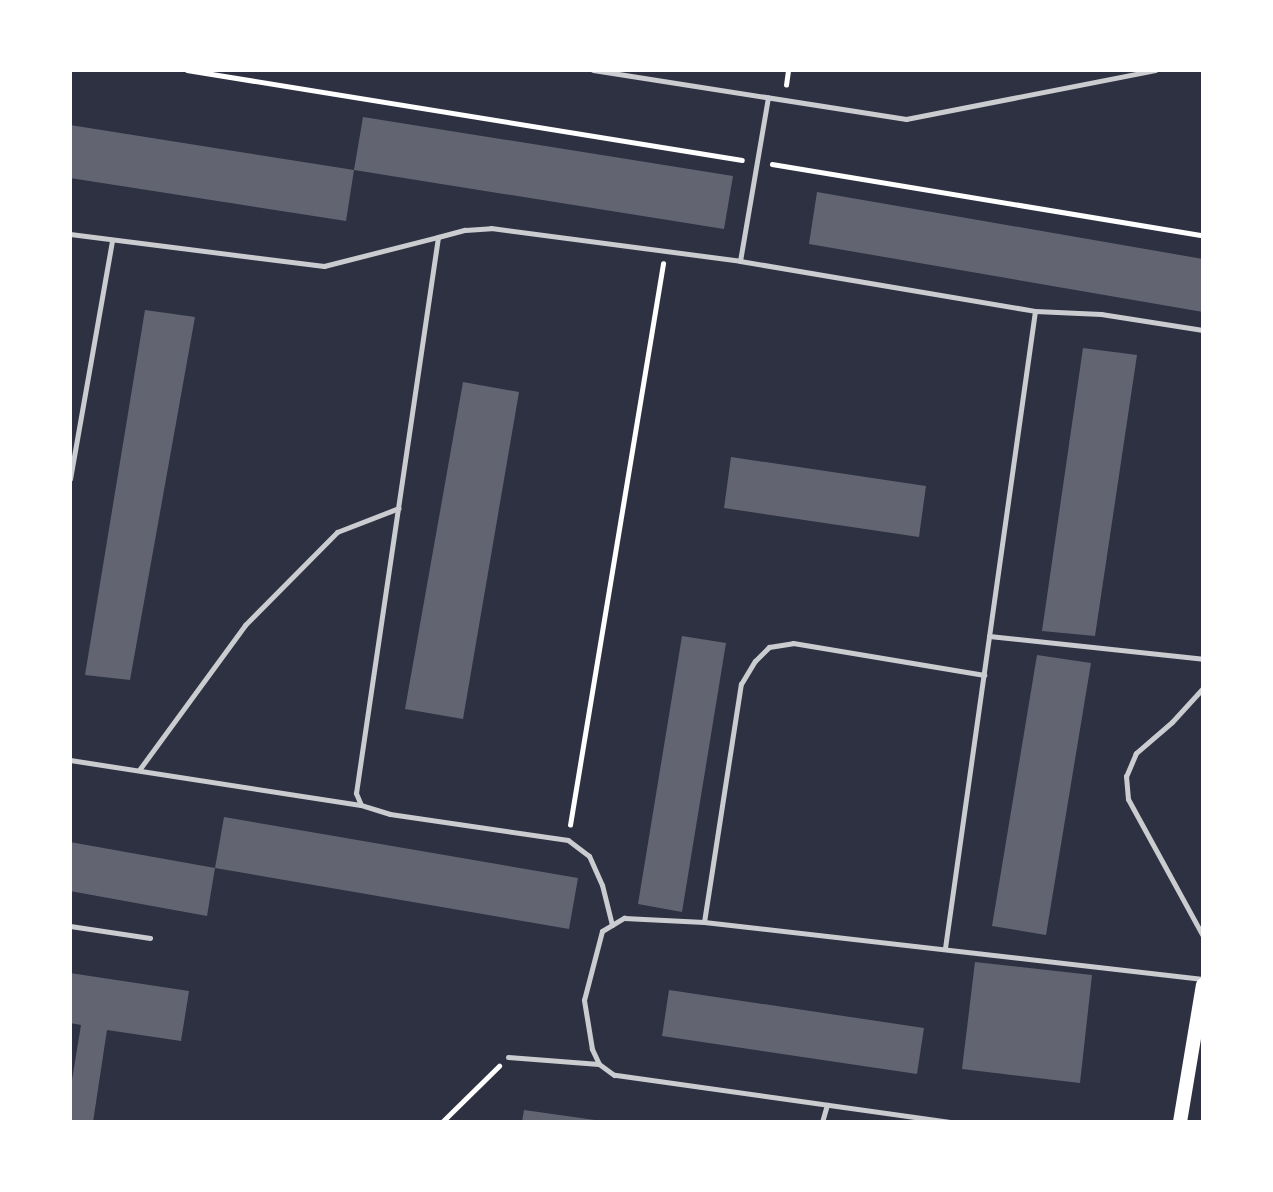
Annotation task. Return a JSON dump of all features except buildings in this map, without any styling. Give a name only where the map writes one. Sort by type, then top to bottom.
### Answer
[{"type":"main road","points":[[1180,1122],[1203,985]]},
{"type":"lane","points":[[593,70],[906,118],[1155,70]]},
{"type":"lane","points":[[740,261],[768,97]]},
{"type":"lane","points":[[70,234],[112,242],[324,266],[465,230],[491,228],[740,261],[1035,311],[1101,314],[1203,330]]},
{"type":"lane","points":[[360,805],[356,793],[357,777],[438,237]]},
{"type":"lane","points":[[70,479],[112,242]]},
{"type":"lane","points":[[945,948],[1035,311]]},
{"type":"lane","points":[[139,770],[254,616],[337,532],[399,508]]},
{"type":"lane","points":[[989,636],[1203,659]]},
{"type":"lane","points":[[704,922],[741,684],[755,661],[769,647],[793,643],[984,675]]},
{"type":"lane","points":[[1203,688],[1172,722],[1136,753],[1126,776],[1128,799],[1203,936]]},
{"type":"lane","points":[[70,760],[360,805],[390,814],[568,840],[589,856],[602,885],[612,925]]},
{"type":"lane","points":[[950,1122],[922,1121],[614,1075],[599,1064],[592,1049],[584,1000],[602,931],[624,918],[704,922],[1203,979]]},
{"type":"lane","points":[[70,926],[150,939]]},
{"type":"lane","points":[[508,1057],[599,1064]]},
{"type":"lane","points":[[822,1122],[827,1105]]},
{"type":"path","points":[[187,70],[1203,234]]},
{"type":"path","points":[[568,840],[665,251]]},
{"type":"path","points":[[442,1122],[508,1057]]}]
